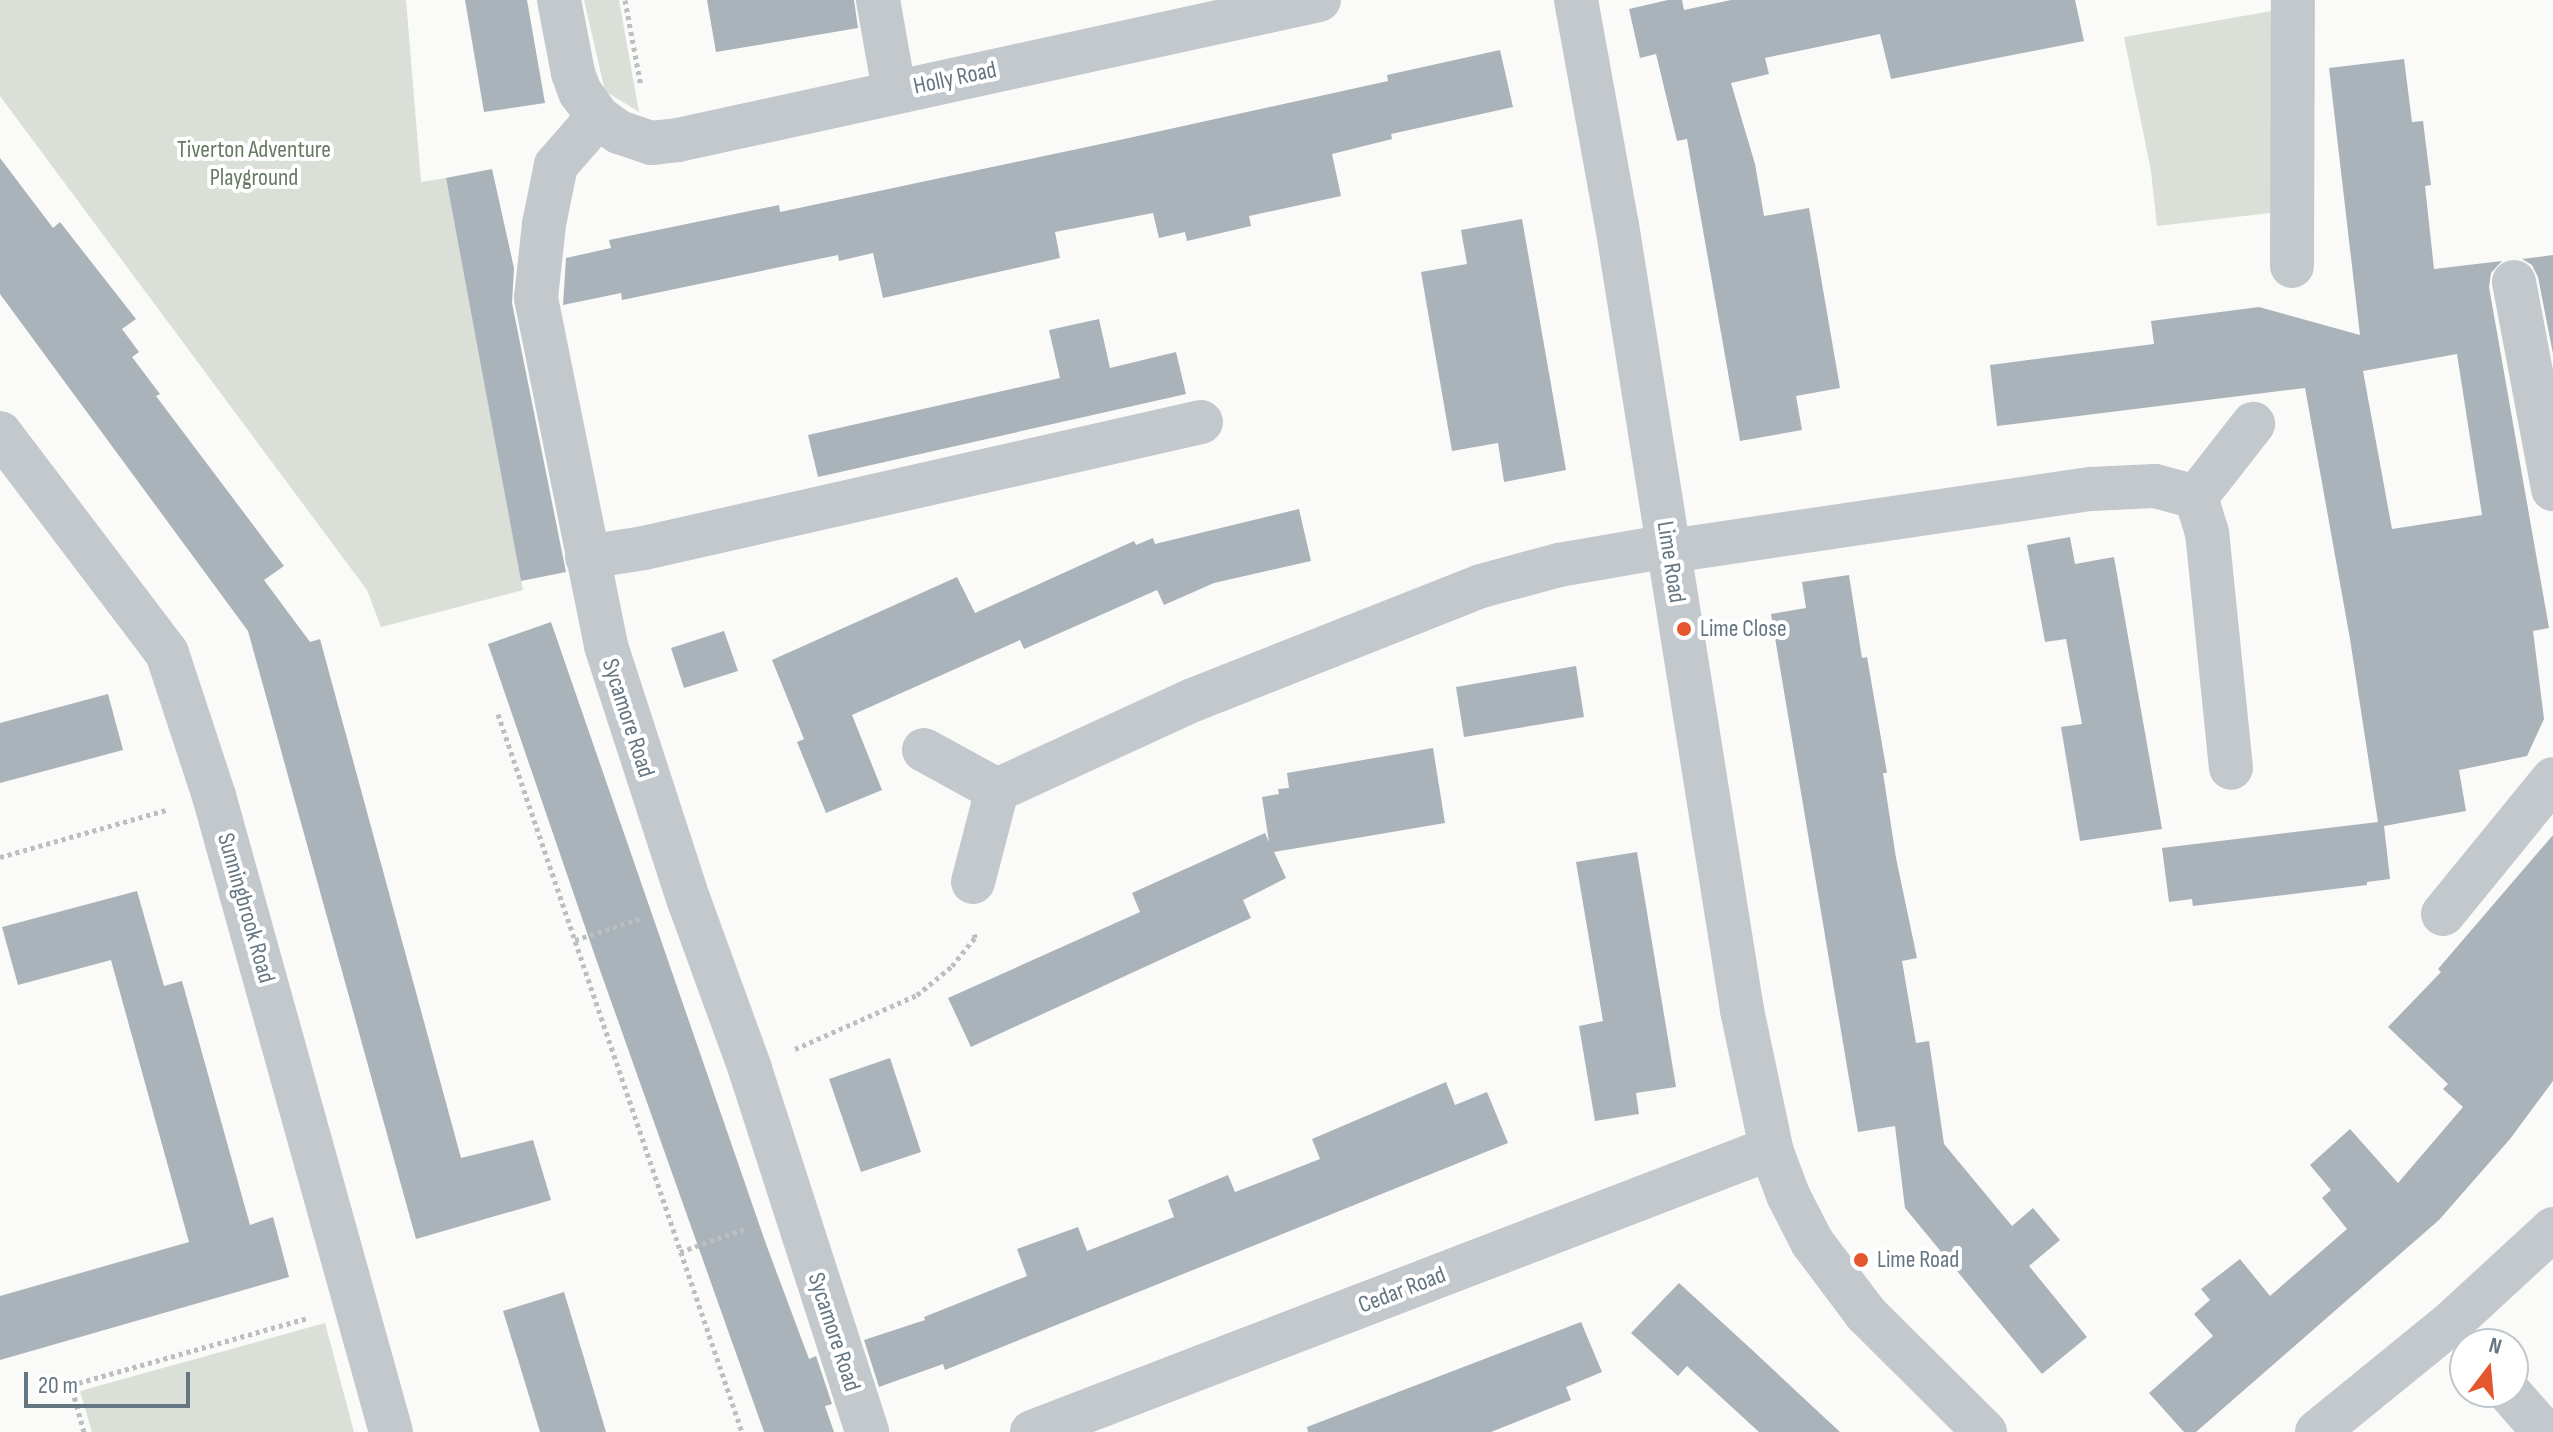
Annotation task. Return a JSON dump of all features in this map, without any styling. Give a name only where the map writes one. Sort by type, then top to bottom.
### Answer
[{"type":"street","points":[[559,0],[573,73],[580,92],[598,117],[619,132],[651,143]]},
{"type":"street","points":[[878,0],[894,90]]},
{"type":"street","name":"Holly Road","points":[[651,143],[766,121],[894,90],[1319,0]]},
{"type":"street","name":"Lime Road","points":[[1576,0],[1617,225],[1742,1010],[1772,1152],[1788,1195],[1812,1242],[1866,1314],[1985,1432]]},
{"type":"street","points":[[2292,266],[2293,0]]},
{"type":"street","name":"Sycamore Road","points":[[598,117],[556,165],[544,224],[536,298],[587,557],[606,646],[689,901],[750,1069],[867,1432]]},
{"type":"street","points":[[2514,282],[2553,489]]},
{"type":"street","points":[[587,557],[659,544],[1201,422]]},
{"type":"street","points":[[2196,497],[2253,424]]},
{"type":"street","name":"Sunningbrook Road","points":[[0,433],[167,653],[214,796],[391,1432]]},
{"type":"street","points":[[997,790],[1193,700],[1481,586],[1559,565],[2091,489],[2155,486],[2196,497]]},
{"type":"street","points":[[2196,497],[2207,532],[2231,768]]},
{"type":"street","points":[[924,750],[997,790]]},
{"type":"street","points":[[2443,914],[2553,779]]},
{"type":"street","points":[[973,882],[997,790]]},
{"type":"street","name":"Cedar Road","points":[[1032,1432],[1751,1156],[1772,1152]]},
{"type":"street","points":[[2464,1328],[2553,1229]]},
{"type":"street","points":[[2317,1432],[2449,1341]]},
{"type":"street","points":[[2523,1408],[2544,1432]]},
{"type":"path","points":[[625,0],[651,143]]},
{"type":"path","points":[[498,714],[742,1432]]},
{"type":"path","points":[[0,857],[214,796]]},
{"type":"path","points":[[750,1069],[917,995],[952,966],[975,938],[973,882]]},
{"type":"path","points":[[575,940],[689,901]]},
{"type":"path","points":[[680,1252],[794,1211]]},
{"type":"path","points":[[84,1432],[71,1385],[356,1305]]},
{"type":"green space","name":"Tiverton Adventure Playground","points":[[0,0],[406,0],[421,182],[446,178],[523,590],[381,627],[367,590],[0,96]]},
{"type":"green space","points":[[584,0],[619,0],[639,112],[605,91]]},
{"type":"green space","points":[[2283,9],[2279,212],[2157,226],[2151,171],[2124,37]]},
{"type":"green space","points":[[325,1323],[354,1432],[92,1432],[80,1391]]},
{"type":"building","points":[[465,0],[527,0],[545,103],[484,112]]},
{"type":"building","points":[[707,0],[854,0],[858,28],[716,52]]},
{"type":"building","points":[[1682,0],[1684,10],[1731,0],[2075,0],[2084,41],[1891,79],[1880,34],[1765,58],[1769,74],[1731,83],[1755,164],[1764,216],[1809,208],[1840,388],[1796,396],[1802,430],[1740,441],[1687,139],[1677,141],[1656,54],[1640,58],[1629,9]]},
{"type":"building","points":[[1500,50],[1513,107],[1391,134],[1392,139],[1332,154],[1341,196],[1249,216],[1251,226],[1187,241],[1185,232],[1159,238],[1153,213],[1055,232],[1060,258],[883,298],[873,253],[839,261],[838,255],[622,300],[621,293],[563,305],[566,258],[611,248],[609,240],[779,205],[780,212],[1115,141],[1388,81],[1387,75]]},
{"type":"building","points":[[2404,59],[2412,122],[2423,121],[2431,185],[2425,186],[2434,269],[2502,261],[2491,273],[2489,287],[2549,628],[2533,631],[2544,719],[2527,756],[2459,770],[2466,811],[2384,826],[2390,879],[2367,882],[2367,885],[2193,906],[2192,899],[2169,902],[2162,848],[2378,822],[2350,639],[2305,388],[1997,426],[1990,365],[2154,344],[2151,321],[2259,307],[2360,335],[2329,68]],"holes":[[[2457,354],[2482,515],[2392,529],[2363,371]]]},
{"type":"building","points":[[0,158],[53,228],[60,222],[136,319],[122,329],[139,352],[132,357],[160,394],[156,396],[284,566],[264,580],[310,642],[320,639],[461,1158],[533,1140],[551,1200],[416,1239],[248,631],[0,294]]},
{"type":"building","points":[[492,169],[514,268],[512,303],[566,572],[521,581],[446,178]]},
{"type":"building","points":[[1522,219],[1566,470],[1504,482],[1498,443],[1452,451],[1421,272],[1467,264],[1461,230]]},
{"type":"building","points":[[2553,255],[2553,354],[2538,277],[2532,265],[2522,259]]},
{"type":"building","points":[[1099,319],[1110,368],[1176,352],[1186,394],[818,477],[808,435],[1060,378],[1049,330]]},
{"type":"building","points":[[1299,509],[1311,561],[1214,583],[1164,605],[1157,590],[1024,649],[1020,640],[852,715],[882,790],[826,813],[797,742],[804,739],[772,660],[957,577],[975,613],[1134,541],[1136,545],[1153,538],[1155,544]]},
{"type":"building","points":[[2070,537],[2075,564],[2114,557],[2162,829],[2080,841],[2061,727],[2082,724],[2066,639],[2045,642],[2027,545]]},
{"type":"building","points":[[1849,575],[1862,658],[1867,657],[1887,773],[1883,773],[1896,858],[1917,958],[1902,961],[1916,1043],[1929,1041],[1944,1144],[2012,1226],[2033,1208],[2060,1240],[2029,1266],[2087,1337],[2042,1374],[1905,1208],[1895,1126],[1858,1132],[1771,614],[1806,608],[1802,582]]},
{"type":"building","points":[[551,622],[766,1244],[809,1359],[816,1356],[832,1404],[825,1406],[834,1432],[764,1432],[595,956],[488,644]]},
{"type":"building","points":[[724,631],[738,671],[684,688],[671,648]]},
{"type":"building","points":[[1576,666],[1584,717],[1464,737],[1456,687]]},
{"type":"building","points":[[108,694],[123,750],[0,783],[0,723]]},
{"type":"building","points":[[1433,748],[1445,823],[1274,852],[1286,878],[1243,900],[1251,918],[971,1047],[948,998],[1140,912],[1132,893],[1265,833],[1269,842],[1262,797],[1279,794],[1278,789],[1289,788],[1287,773]]},
{"type":"building","points":[[2553,835],[2553,1081],[2510,1139],[2439,1220],[2196,1432],[2184,1432],[2149,1393],[2213,1336],[2194,1314],[2210,1300],[2201,1289],[2240,1259],[2270,1296],[2347,1229],[2322,1198],[2331,1190],[2310,1165],[2350,1129],[2398,1183],[2463,1107],[2443,1089],[2448,1084],[2388,1027],[2441,972],[2438,969]]},
{"type":"building","points":[[1637,852],[1676,1087],[1636,1093],[1639,1114],[1595,1121],[1579,1026],[1603,1021],[1576,862]]},
{"type":"building","points":[[137,891],[164,986],[182,981],[250,1225],[273,1217],[289,1277],[0,1360],[0,1296],[189,1242],[111,960],[18,985],[2,927]]},
{"type":"building","points":[[890,1058],[921,1152],[861,1172],[829,1079]]},
{"type":"building","points":[[1446,1082],[1455,1105],[1487,1092],[1508,1143],[945,1370],[943,1364],[879,1387],[864,1340],[925,1320],[924,1317],[1027,1276],[1017,1249],[1078,1227],[1087,1251],[1174,1217],[1168,1200],[1228,1175],[1235,1192],[1320,1159],[1312,1139]]},
{"type":"building","points":[[1679,1283],[1840,1432],[1759,1432],[1687,1366],[1678,1376],[1631,1333]]},
{"type":"building","points":[[564,1292],[606,1432],[540,1432],[503,1311]]},
{"type":"building","points":[[1581,1322],[1602,1372],[1566,1387],[1571,1400],[1491,1432],[1308,1432],[1307,1427]]},
{"type":"place","name":"Lime Close","points":[[1684,629]]},
{"type":"place","name":"Lime Road","points":[[1861,1260]]}]
